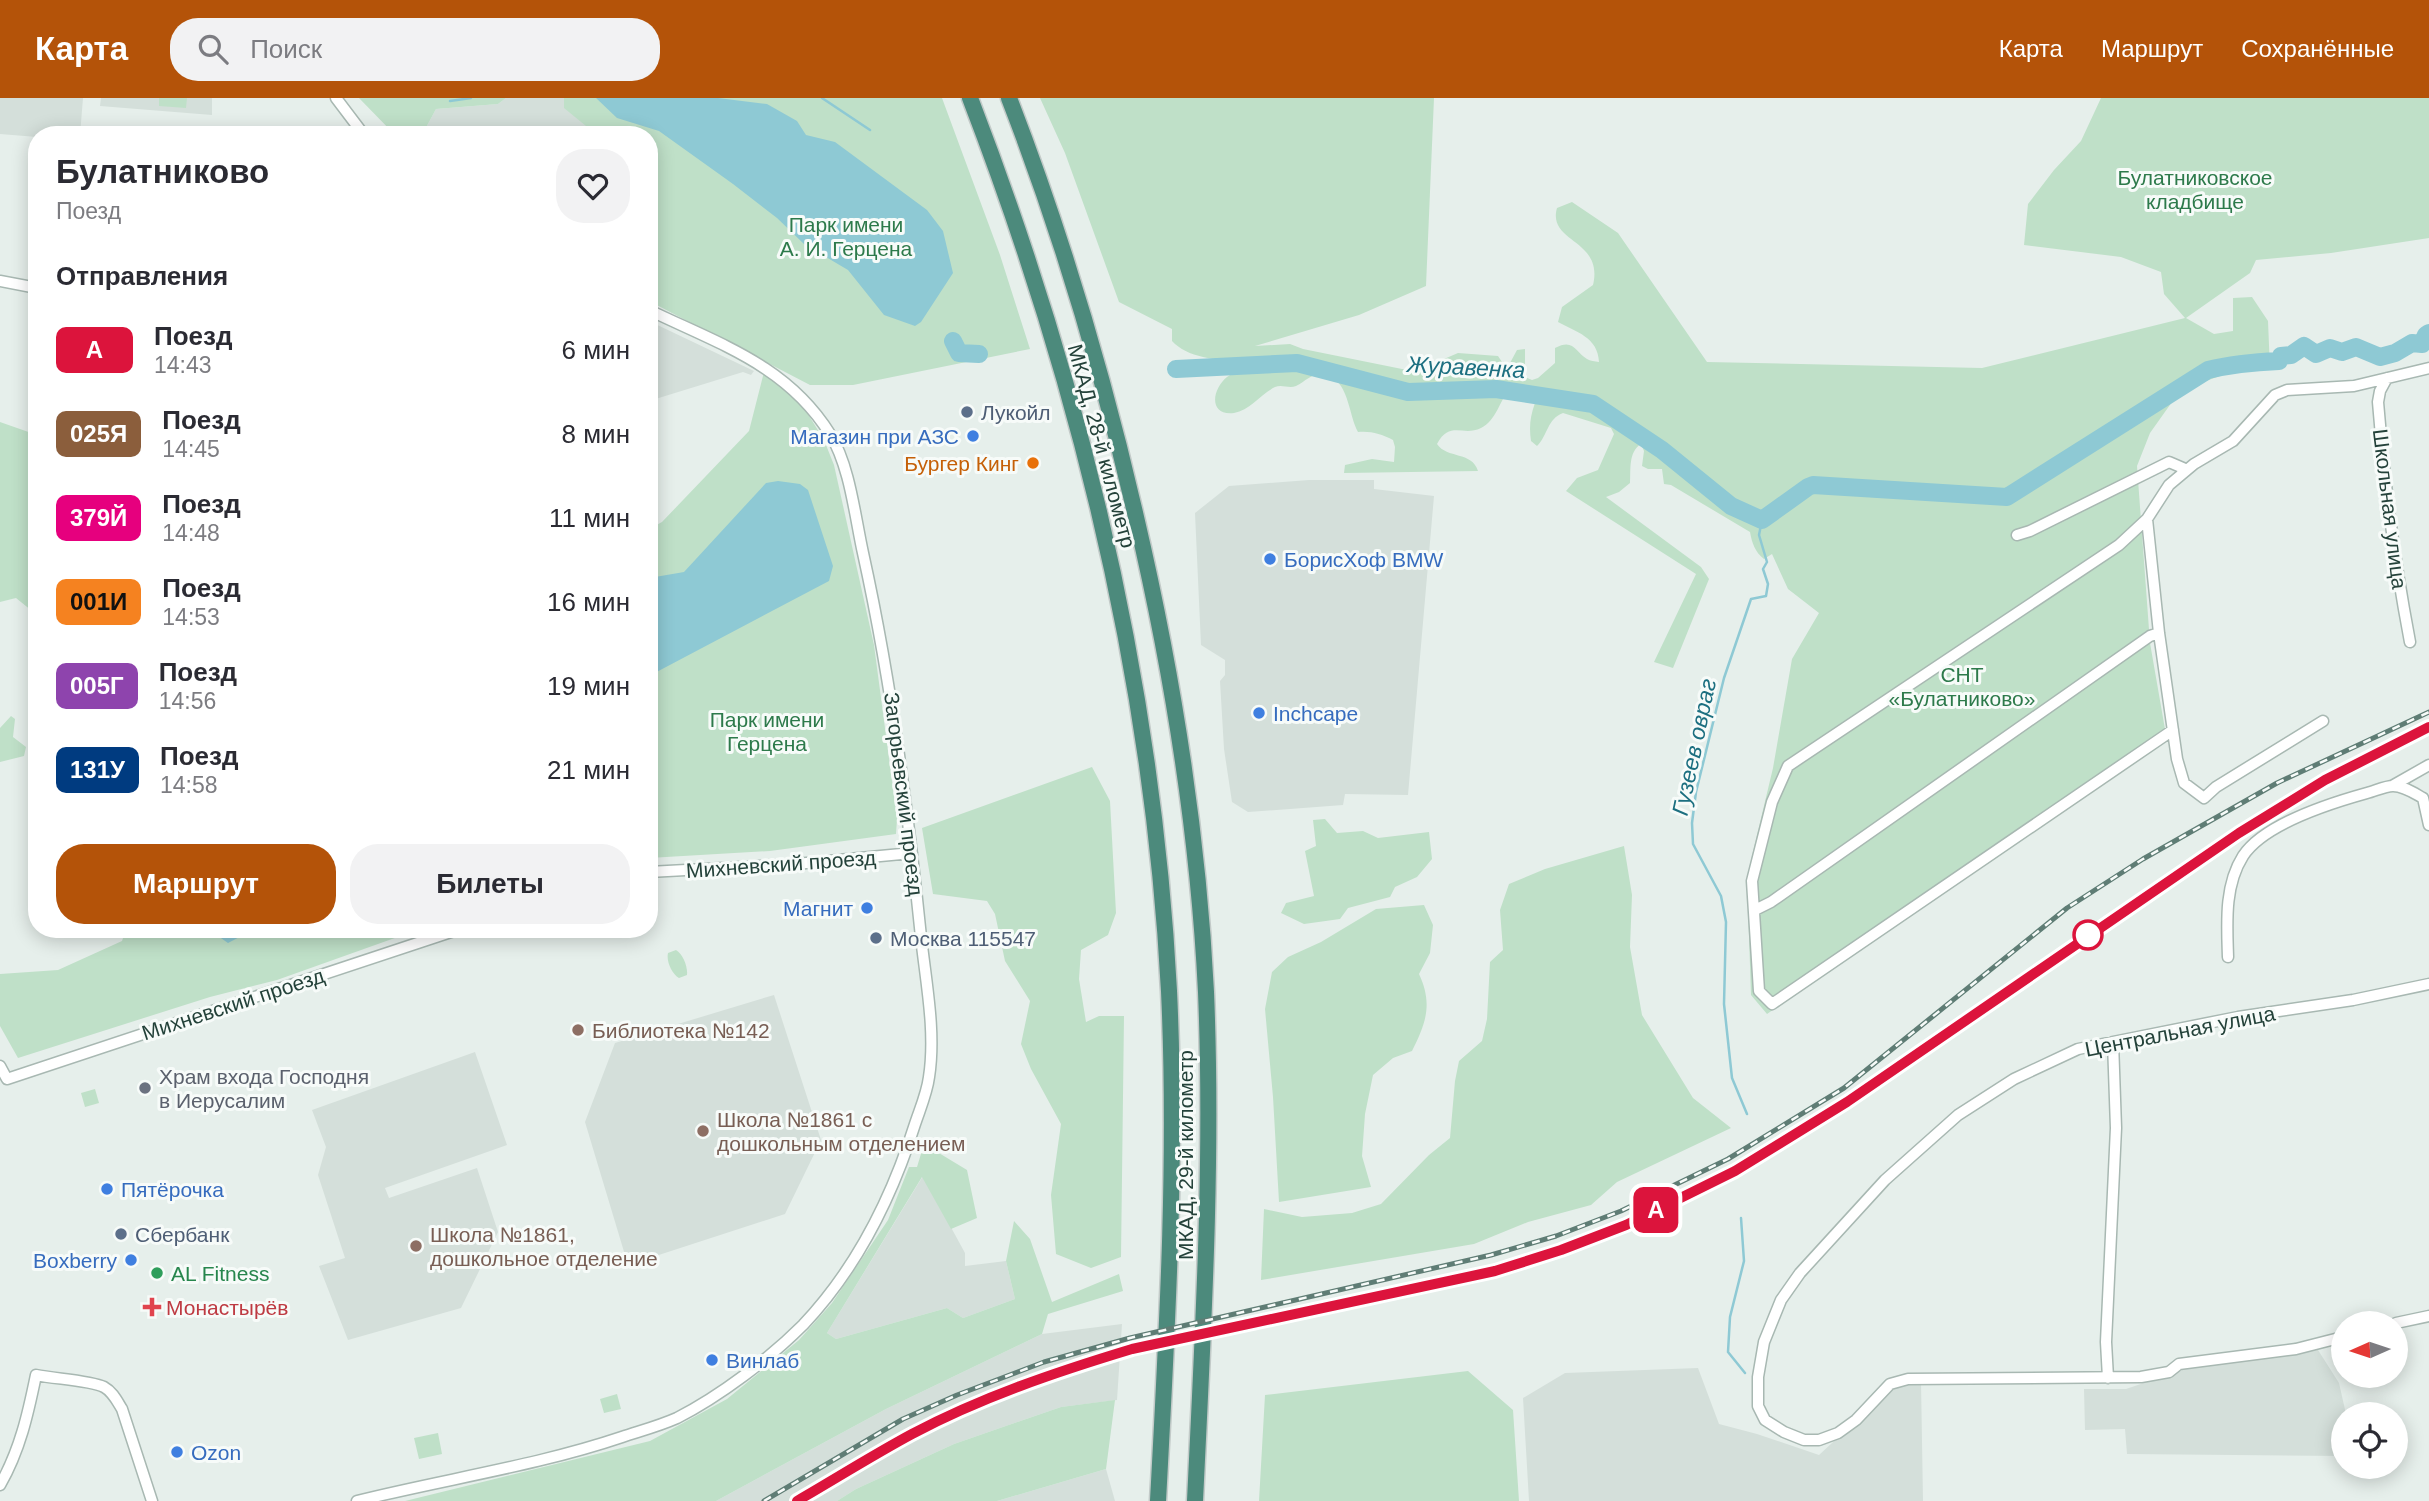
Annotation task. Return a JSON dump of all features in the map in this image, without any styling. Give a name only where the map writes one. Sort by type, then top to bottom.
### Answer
[{"type":"highway","name":"МКАД, 28-й километр","points":[[970,98],[1037,288],[1089,469],[1126,638],[1153,814]]},
{"type":"highway","name":"МКАД, 28-й километр","points":[[1009,98],[1073,277],[1106,393],[1162,631],[1179,726],[1190,810]]},
{"type":"highway","name":"МКАД, 29-й километр","points":[[1190,810],[1206,993],[1208,1113],[1207,1230],[1195,1501]]},
{"type":"highway","name":"МКАД, 29-й километр","points":[[1153,814],[1168,982],[1171,1113],[1170,1229],[1158,1501]]},
{"type":"street","points":[[336,98],[358,126]]},
{"type":"street","points":[[0,281],[28,286]]},
{"type":"street","name":"Загорьевский проезд","points":[[357,1501],[559,1456],[660,1424],[678,1417],[736,1380],[778,1348],[806,1322],[842,1276],[876,1222],[911,1136],[929,1081],[932,1047],[893,701],[847,480],[831,437],[811,408],[777,375],[658,314]]},
{"type":"street","points":[[2173,730],[1772,1004],[1759,991],[1752,881],[1772,802],[1788,766],[2119,545],[2147,519],[2169,485],[2182,473],[2233,441],[2275,395],[2287,390],[2354,386],[2429,368]]},
{"type":"street","name":"Школьная улица","points":[[2387,378],[2378,402],[2383,473],[2410,642]]},
{"type":"street","points":[[2017,535],[2169,462],[2183,468],[2182,473]]},
{"type":"street","points":[[2147,519],[2176,759],[2184,783],[2204,798],[2216,787],[2323,721]]},
{"type":"street","points":[[1755,910],[1772,902],[2150,636],[2159,633]]},
{"type":"street","points":[[2228,957],[2230,893],[2243,858],[2257,841],[2300,817],[2340,801],[2392,786],[2429,765]]},
{"type":"street","points":[[2392,786],[2410,790],[2423,798],[2429,825]]},
{"type":"street","name":"Михневский проезд","points":[[658,872],[796,864],[912,853]]},
{"type":"street","name":"Михневский проезд","points":[[0,1066],[7,1079],[433,938]]},
{"type":"street","name":"Центральная улица","points":[[2108,1378],[1908,1379],[1890,1384],[1856,1420],[1838,1433],[1819,1440],[1804,1440],[1784,1432],[1765,1420],[1758,1406],[1758,1377],[1764,1342],[1781,1300],[1800,1273],[1885,1180],[1958,1115],[2014,1079],[2078,1049],[2238,1017],[2353,1000],[2429,984]]},
{"type":"street","points":[[2113,1042],[2116,1128],[2106,1342],[2108,1378],[2141,1377],[2169,1372],[2179,1364],[2296,1349],[2331,1340]]},
{"type":"street","points":[[2408,1320],[2429,1316]]},
{"type":"street","points":[[0,1485],[23,1436],[36,1375],[93,1384],[114,1395],[122,1409],[152,1501]]},
{"type":"shaded area","points":[[0,98],[83,98],[81,126],[28,126],[28,136],[0,134]]},
{"type":"shaded area","points":[[101,98],[212,98],[212,115],[100,106]]},
{"type":"shaded area","points":[[506,98],[564,98],[596,126],[427,126],[436,109],[498,104]]},
{"type":"shaded area","points":[[658,325],[754,371],[751,375],[743,372],[658,398]]},
{"type":"shaded area","points":[[1309,480],[1374,480],[1374,489],[1434,496],[1408,795],[1345,794],[1343,805],[1248,812],[1232,802],[1224,749],[1220,681],[1225,675],[1225,660],[1201,645],[1195,513],[1229,486]]},
{"type":"shaded area","name":"Школа №1861 с дошкольным отделением","points":[[774,995],[821,1140],[785,1214],[628,1265],[585,1122],[615,1043]]},
{"type":"shaded area","points":[[475,1052],[507,1145],[385,1188],[389,1198],[477,1168],[498,1232],[461,1308],[348,1340],[319,1266],[345,1258],[318,1175],[326,1147],[312,1110]]},
{"type":"shaded area","points":[[923,1176],[965,1253],[965,1266],[1006,1261],[1015,1299],[963,1318],[947,1308],[836,1339],[827,1333]]},
{"type":"shaded area","points":[[1122,1324],[1117,1400],[1061,1407],[954,1444],[856,1489],[837,1501],[716,1501],[886,1409],[1042,1334]]},
{"type":"shaded area","points":[[2318,1350],[2331,1370],[2331,1388],[2340,1388],[2343,1402],[2331,1402],[2331,1456],[2127,1454],[2125,1429],[2085,1430],[2084,1389],[2126,1389],[2191,1367]]},
{"type":"shaded area","points":[[1698,1368],[1719,1424],[1819,1455],[1897,1383],[1921,1382],[1923,1501],[1529,1501],[1523,1398],[1565,1373]]},
{"type":"shaded area","points":[[1106,1469],[1115,1501],[997,1501]]},
{"type":"green space","points":[[159,98],[187,98],[186,108],[159,106]]},
{"type":"green space","points":[[359,98],[506,98],[498,104],[436,109],[427,126],[386,126]]},
{"type":"green space","name":"Парк имени А. И. Герцена","points":[[564,98],[942,98],[1000,255],[1030,349],[853,385],[810,385],[658,306],[658,126],[586,126],[564,108]]},
{"type":"green space","points":[[1040,98],[1434,98],[1426,286],[1359,315],[1255,346],[1290,344],[1402,369],[1432,368],[1458,353],[1498,356],[1502,362],[1510,363],[1517,350],[1525,349],[1525,377],[1532,380],[1555,363],[1555,348],[1561,345],[1570,345],[1588,360],[1599,362],[1595,347],[1590,341],[1579,332],[1558,322],[1562,307],[1593,285],[1594,270],[1591,258],[1567,236],[1556,219],[1557,208],[1572,202],[1618,233],[1707,362],[1982,368],[2185,318],[2164,294],[2161,272],[2121,257],[2024,245],[2028,204],[2081,141],[2101,98],[2429,98],[2429,238],[2331,253],[2256,260],[2250,273],[2186,318],[2214,334],[2233,331],[2233,298],[2252,297],[2268,321],[2270,369],[2228,373],[2195,385],[2172,402],[2150,433],[2137,466],[2150,643],[2166,735],[2164,739],[1767,1014],[1751,995],[1747,877],[1773,768],[1792,659],[1819,613],[1788,589],[1772,554],[1764,559],[1761,556],[1754,547],[1750,532],[1671,485],[1664,484],[1662,469],[1642,466],[1644,451],[1641,444],[1632,456],[1630,483],[1619,492],[1606,497],[1701,567],[1709,579],[1673,668],[1654,662],[1696,574],[1566,491],[1577,478],[1598,470],[1614,434],[1611,428],[1563,413],[1554,419],[1537,446],[1531,441],[1530,431],[1535,403],[1524,393],[1510,388],[1486,425],[1474,430],[1452,431],[1437,444],[1447,452],[1470,460],[1478,471],[1344,473],[1345,465],[1372,459],[1394,462],[1395,447],[1393,440],[1384,436],[1358,432],[1345,393],[1336,380],[1325,374],[1312,376],[1293,387],[1275,387],[1240,411],[1226,413],[1220,410],[1215,401],[1222,382],[1235,373],[1262,367],[1263,360],[1215,359],[1191,353],[1172,341],[1172,329],[1119,302],[1065,153]]},
{"type":"green space","name":"Парк имени Герцена","points":[[764,372],[803,406],[824,440],[834,465],[874,645],[897,819],[896,834],[770,851],[658,857],[658,524],[749,431]]},
{"type":"green space","points":[[0,422],[28,432],[28,608],[16,598],[0,602]]},
{"type":"green space","points":[[11,716],[15,719],[13,737],[26,747],[24,756],[0,762],[0,728]]},
{"type":"green space","points":[[1092,767],[1110,801],[1116,913],[1108,935],[1081,950],[1079,979],[1086,1022],[1099,1016],[1124,1016],[1121,1257],[1091,1268],[1056,1254],[1051,1195],[1061,1124],[1031,1069],[1021,1044],[1030,1001],[1005,961],[995,914],[987,901],[933,894],[922,828]]},
{"type":"green space","points":[[1325,819],[1337,833],[1363,831],[1378,838],[1429,832],[1432,859],[1417,877],[1395,887],[1390,897],[1348,908],[1340,919],[1304,924],[1281,913],[1286,903],[1314,896],[1305,851],[1316,846],[1313,820]]},
{"type":"green space","points":[[1624,846],[1632,895],[1630,947],[1642,1015],[1693,1098],[1731,1128],[1617,1182],[1591,1205],[1528,1222],[1474,1244],[1261,1280],[1264,1209],[1302,1217],[1352,1213],[1381,1204],[1429,1155],[1450,1138],[1459,1061],[1482,1041],[1487,1019],[1490,962],[1503,950],[1500,910],[1509,884],[1545,869]]},
{"type":"green space","points":[[1424,905],[1433,925],[1430,953],[1419,974],[1426,995],[1426,1013],[1412,1051],[1393,1058],[1373,1075],[1365,1114],[1362,1156],[1371,1187],[1279,1202],[1265,1009],[1272,972],[1288,957],[1321,942],[1376,909]]},
{"type":"green space","points":[[123,938],[395,938],[277,980],[210,997],[18,1058],[0,1026],[0,974],[58,970],[122,941]]},
{"type":"green space","points":[[676,950],[683,958],[687,972],[687,975],[679,978],[668,960],[668,953]]},
{"type":"green space","points":[[95,1089],[99,1103],[85,1107],[81,1093]]},
{"type":"green space","points":[[924,1144],[967,1170],[977,1218],[951,1229],[922,1177],[827,1333],[836,1339],[947,1308],[963,1318],[1015,1299],[1006,1261],[1014,1221],[1030,1239],[1052,1302],[1119,1274],[1123,1291],[1048,1314],[1042,1334],[886,1409],[716,1501],[405,1501],[650,1441],[727,1399],[799,1340],[832,1303],[888,1220],[909,1167],[917,1167]]},
{"type":"green space","points":[[1468,1371],[1513,1410],[1519,1501],[1259,1501],[1265,1395]]},
{"type":"green space","points":[[617,1394],[621,1409],[604,1413],[600,1399]]},
{"type":"green space","points":[[1115,1400],[1106,1469],[997,1501],[837,1501],[856,1489],[954,1444],[1061,1407]]},
{"type":"green space","points":[[438,1433],[442,1454],[419,1459],[414,1438]]},
{"type":"water","points":[[596,98],[718,98],[767,104],[797,121],[806,135],[835,142],[927,210],[943,231],[953,273],[921,322],[915,326],[884,315],[848,270],[804,244],[777,218],[658,131],[658,126],[643,126],[617,118]]},
{"type":"water","points":[[778,481],[800,484],[808,490],[833,566],[829,581],[658,671],[658,576],[684,572],[766,483]]},
{"type":"water","points":[[221,938],[238,938],[228,943]]},
{"type":"waterway","points":[[450,101],[471,98]]},
{"type":"waterway","points":[[822,98],[870,130]]},
{"type":"waterway","points":[[1176,369],[1297,363],[1408,392],[1496,389],[1593,404],[1662,450],[1731,506],[1762,520],[1813,485],[2007,497],[2208,370],[2279,361],[2281,356],[2291,355],[2304,346],[2316,354],[2330,348],[2342,352],[2356,347],[2380,357],[2395,353],[2412,343],[2422,344],[2429,333]]},
{"type":"waterway","name":"Журавенка","points":[[953,341],[959,353],[979,354]]},
{"type":"waterway","points":[[955,360],[959,353]]},
{"type":"waterway","name":"Гузеев овраг","points":[[1747,1114],[1732,1078],[1724,1004],[1726,922],[1721,896],[1693,844],[1692,823],[1696,792],[1724,678],[1751,599],[1766,596],[1768,584],[1763,569],[1767,562],[1759,535],[1762,520]]},
{"type":"waterway","name":"Гузеев овраг","points":[[1741,1218],[1744,1261],[1730,1317],[1728,1352],[1745,1373]]},
{"type":"railway","points":[[764,1501],[903,1419],[1044,1362],[1130,1338],[1491,1255],[1556,1236],[1621,1211],[1728,1159],[1844,1088],[2067,908],[2143,859],[2277,783],[2429,712]]},
{"type":"railway","points":[[797,1501],[883,1450],[939,1421],[1075,1366],[1132,1349],[1495,1271],[1626,1225],[1735,1171],[1847,1102],[2239,833],[2325,781],[2429,727]]},
{"type":"train","name":"A","points":[[797,1501],[912,1434],[1013,1388],[1077,1365],[1132,1349],[1495,1271],[1626,1225],[1735,1171],[1847,1102],[2239,833],[2325,780],[2429,727]]},
{"type":"place","name":"Лукойл","points":[[967,412]]},
{"type":"place","name":"Магазин при АЗС","points":[[973,436]]},
{"type":"place","name":"Бургер Кинг","points":[[1033,463]]},
{"type":"place","name":"БорисХоф BMW","points":[[1270,559]]},
{"type":"place","name":"Inchcape","points":[[1259,713]]},
{"type":"place","name":"Магнит","points":[[867,908]]},
{"type":"place","name":"Москва 115547","points":[[876,938]]},
{"type":"place","name":"Библиотека №142","points":[[578,1030]]},
{"type":"place","name":"Храм входа Господня в Иерусалим","points":[[145,1088]]},
{"type":"place","name":"Школа №1861 с дошкольным отделением","points":[[703,1131]]},
{"type":"place","name":"Пятёрочка","points":[[107,1189]]},
{"type":"place","name":"Сбербанк","points":[[121,1234]]},
{"type":"place","name":"Школа №1861, дошкольное отделение","points":[[416,1246]]},
{"type":"place","name":"Boxberry","points":[[131,1260]]},
{"type":"place","name":"AL Fitness","points":[[157,1273]]},
{"type":"place","name":"Монастырёв","points":[[152,1307]]},
{"type":"place","name":"Винлаб","points":[[712,1360]]},
{"type":"place","name":"Ozon","points":[[177,1452]]},
{"type":"park label","name":"Булатниковское кладбище","points":[[2195,189]]},
{"type":"park label","name":"СНТ «Булатниково»","points":[[1962,686]]}]
